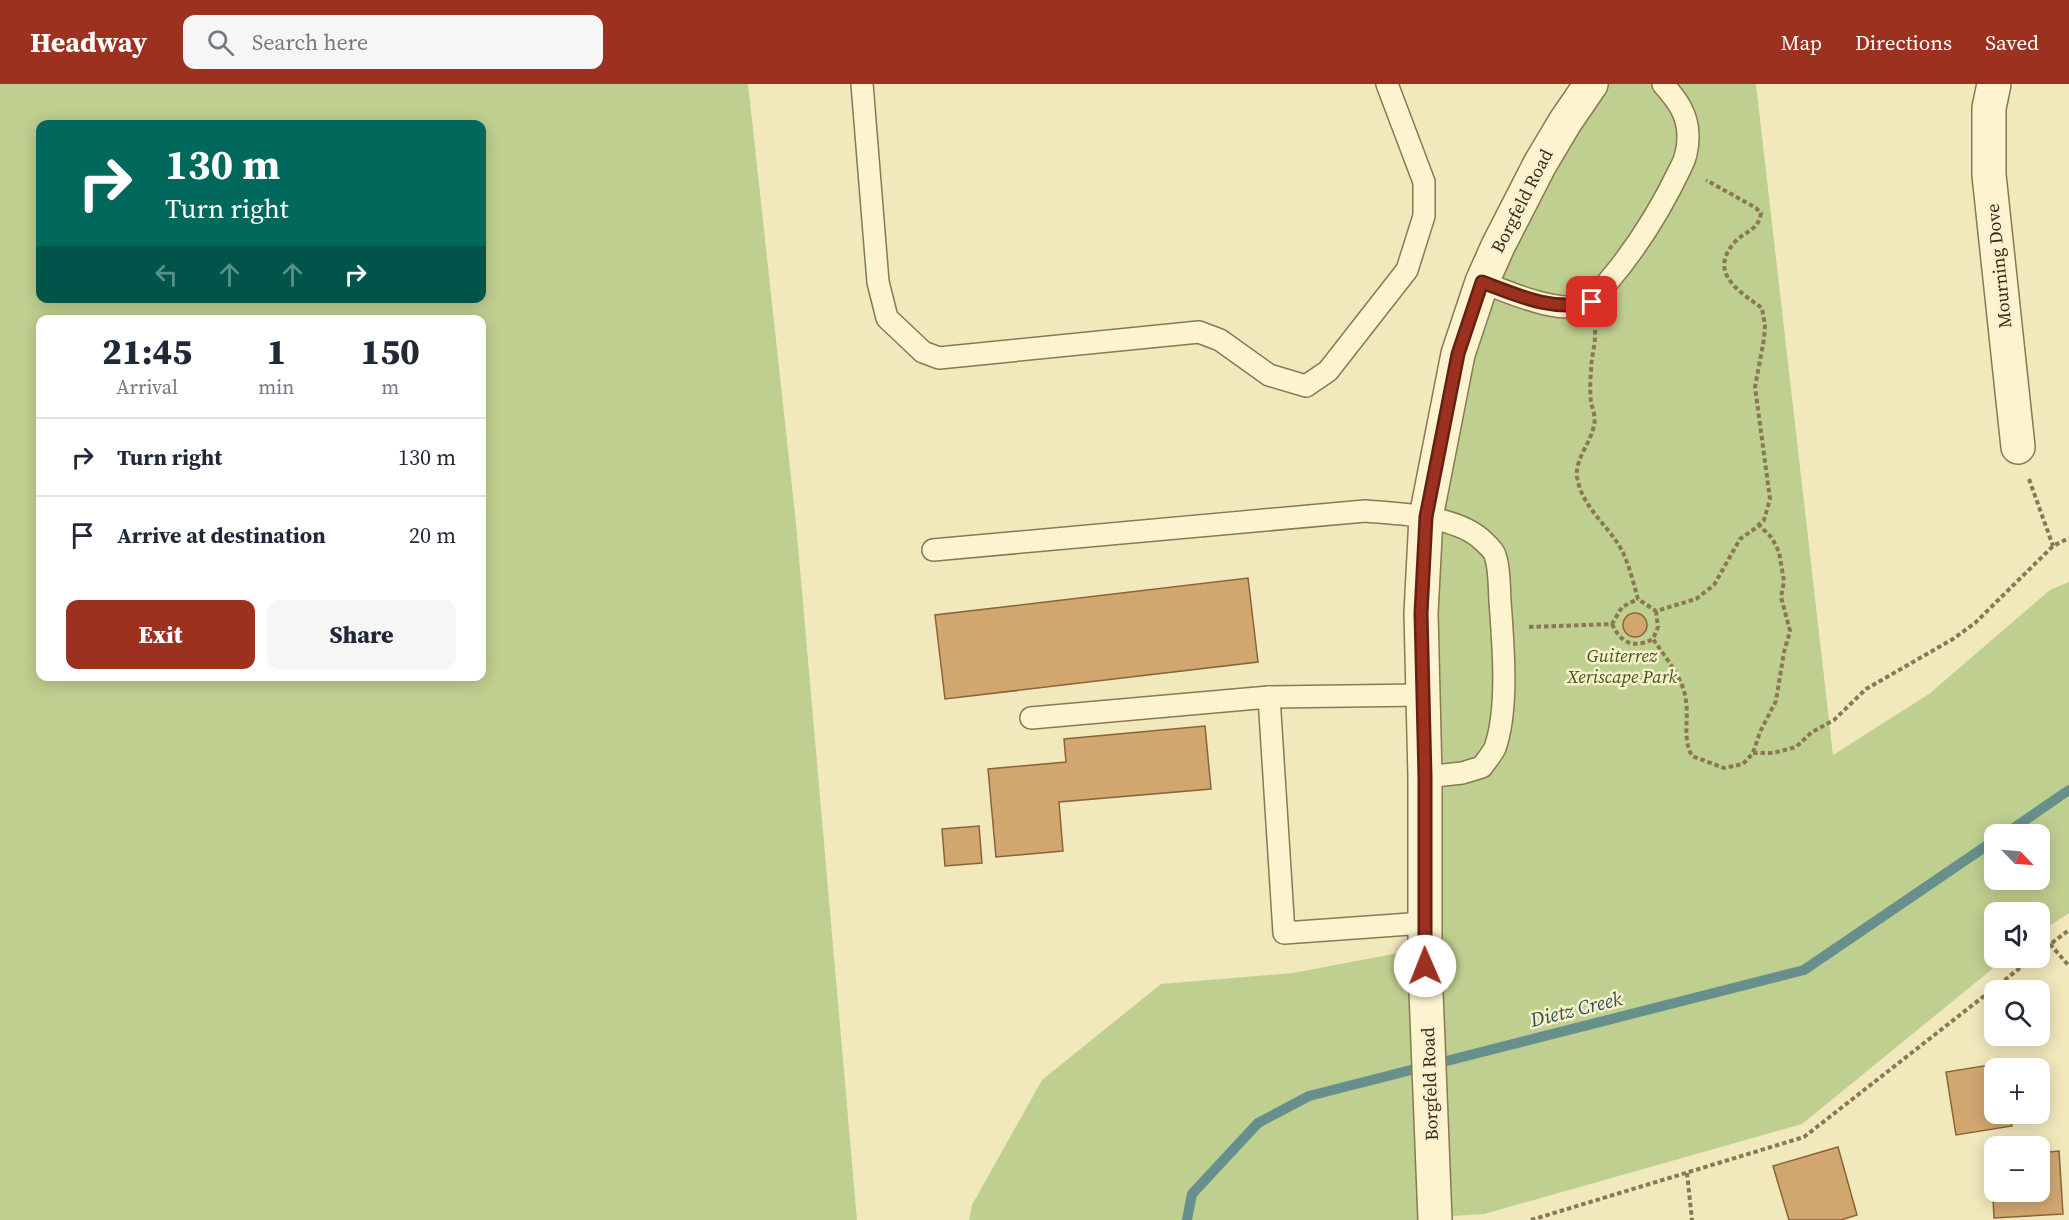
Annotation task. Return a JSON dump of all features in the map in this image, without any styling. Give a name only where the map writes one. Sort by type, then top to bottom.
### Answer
[{"type":"street","name":"Borgfeld Road","points":[[1435,1218],[1424,923],[1425,777],[1421,613],[1426,517],[1458,354],[1482,282],[1540,164],[1591,84]]},
{"type":"street","name":"Mourning Dove","points":[[1994,84],[1989,108],[1989,175],[2018,447]]},
{"type":"lane","points":[[862,84],[878,282],[887,318],[923,352],[939,358],[1199,332],[1220,340],[1269,375],[1306,386],[1328,371],[1407,270],[1424,216],[1424,182],[1387,84]]},
{"type":"lane","points":[[1482,282],[1547,305],[1566,306],[1592,302],[1620,268],[1655,213],[1682,166],[1686,154],[1688,136],[1686,116],[1663,84]]},
{"type":"lane","points":[[933,550],[1365,511],[1426,517],[1466,530],[1479,538],[1495,553],[1499,576],[1502,629],[1501,722],[1494,749],[1482,767],[1462,773],[1425,777]]},
{"type":"lane","points":[[1031,718],[1269,697],[1422,694]]},
{"type":"lane","points":[[1269,697],[1284,933],[1424,923]]},
{"type":"path","points":[[1656,611],[1696,599],[1714,585],[1740,539],[1764,520],[1770,499],[1755,387],[1765,326],[1762,308],[1731,283],[1725,273],[1725,261],[1734,242],[1755,227],[1760,221],[1761,213],[1682,166]]},
{"type":"path","points":[[1592,302],[1596,342],[1591,401],[1595,421],[1579,461],[1577,477],[1594,514],[1608,528],[1621,549],[1630,569],[1638,599],[1656,611],[1658,627],[1653,639],[1644,644],[1629,643],[1617,636],[1612,624]]},
{"type":"path","points":[[2018,447],[2053,546]]},
{"type":"path","points":[[1653,639],[1676,674],[1686,699],[1686,744],[1692,756],[1724,768],[1743,764],[1753,753],[1760,732],[1776,701],[1790,631],[1780,597],[1784,581],[1779,552],[1772,538],[1759,525]]},
{"type":"path","points":[[1753,753],[1773,753],[1796,747],[1812,732],[1834,720],[1866,690],[1953,639],[1975,623],[2053,546],[2069,538]]},
{"type":"path","points":[[1612,624],[1622,607],[1638,599]]},
{"type":"path","points":[[1502,629],[1612,624]]},
{"type":"path","points":[[2069,930],[2050,944],[2069,966]]},
{"type":"path","points":[[1531,1220],[1804,1137],[2020,968]]},
{"type":"path","points":[[1687,1173],[1692,1220]]},
{"type":"green space","points":[[0,84],[748,84],[796,523],[857,1220],[0,1220]]},
{"type":"green space","name":"Guiterrez Xeriscape Park","points":[[1591,84],[1756,84],[1833,755],[1929,694],[2050,590],[2069,582],[2069,913],[2050,925],[2050,902],[1984,902],[1984,968],[1993,968],[1802,1124],[1484,1214],[1436,1217],[1435,1220],[969,1220],[972,1205],[1042,1080],[1161,984],[1293,973],[1425,948],[1421,613],[1458,354]]},
{"type":"building","points":[[1248,578],[1258,662],[945,699],[935,615]]},
{"type":"building","points":[[1635,613],[1644,616],[1647,625],[1644,634],[1635,637],[1626,634],[1623,625],[1626,616]]},
{"type":"building","points":[[1205,726],[1211,789],[1059,802],[1063,851],[996,857],[988,769],[1066,762],[1064,739]]},
{"type":"building","points":[[979,826],[982,863],[945,866],[942,829]]},
{"type":"building","points":[[1984,1066],[1984,1124],[2012,1124],[2012,1126],[1956,1135],[1946,1072]]},
{"type":"building","points":[[1838,1147],[1857,1215],[1841,1220],[1789,1220],[1773,1166]]},
{"type":"building","points":[[2059,1151],[2063,1214],[1994,1218],[1993,1202],[2050,1202],[2050,1152]]},
{"type":"waterway","name":"Dietz Creek","points":[[2020,824],[2069,790]]},
{"type":"waterway","name":"Dietz Creek","points":[[1187,1220],[1192,1194],[1258,1123],[1309,1096],[1804,970],[1984,847]]},
{"type":"route","points":[[1425,966],[1425,777],[1421,613],[1426,517],[1458,354],[1482,282],[1547,305],[1578,306],[1592,302]]}]
